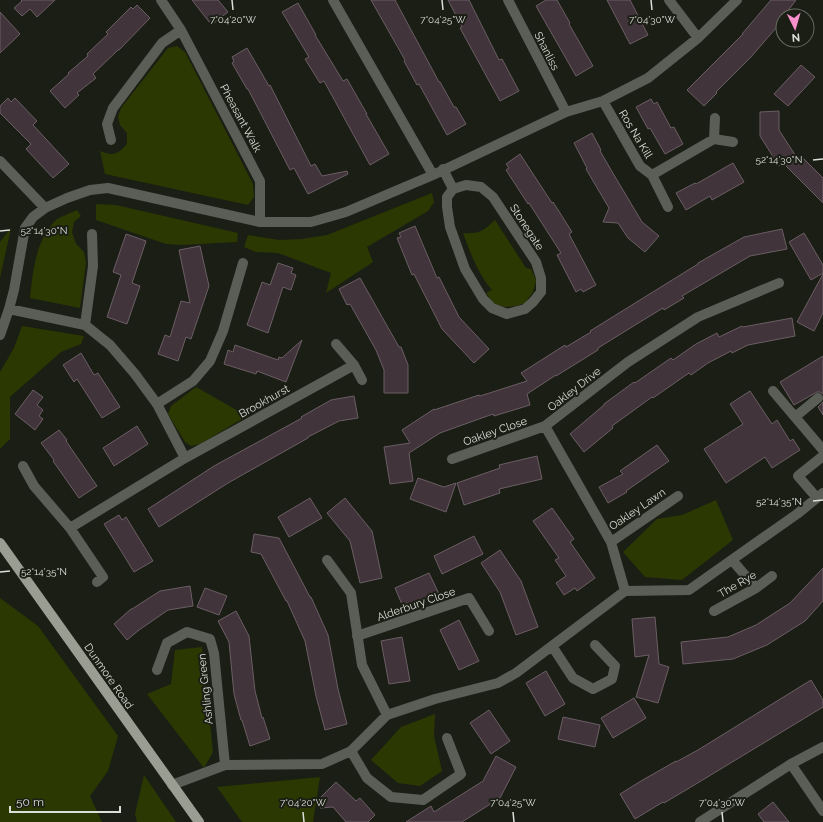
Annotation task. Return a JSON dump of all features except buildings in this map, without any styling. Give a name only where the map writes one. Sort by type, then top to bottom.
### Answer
[{"type":"main road","name":"Dunmore Road","points":[[0,543],[199,822]]},
{"type":"street","name":"Pheasant Walk","points":[[161,0],[181,30],[260,181],[260,222]]},
{"type":"street","points":[[333,0],[433,175]]},
{"type":"street","name":"Shanliss","points":[[508,0],[566,112]]},
{"type":"street","points":[[669,0],[698,38]]},
{"type":"street","points":[[0,335],[14,290],[25,228],[33,217],[45,208],[90,190],[108,188],[260,222],[311,222],[346,212],[433,175],[566,112],[603,101],[648,78],[698,38],[736,0]]},
{"type":"street","points":[[111,140],[107,124],[113,108],[162,43],[181,30]]},
{"type":"street","name":"Ros Na Kill","points":[[603,101],[640,166],[652,175],[668,207]]},
{"type":"street","points":[[714,139],[715,118]]},
{"type":"street","points":[[652,175],[714,139],[733,142]]},
{"type":"street","points":[[0,161],[45,208]]},
{"type":"street","points":[[443,170],[453,189]]},
{"type":"street","name":"Stonegate","points":[[466,185],[481,187],[493,197],[536,262],[541,278],[541,292],[526,308],[507,314],[492,308],[483,299],[465,269],[450,227],[447,197],[453,189],[466,185]]},
{"type":"street","points":[[85,325],[93,266],[92,234]]},
{"type":"street","points":[[157,404],[193,381],[210,361],[223,331],[243,263]]},
{"type":"street","name":"Oakley Drive","points":[[625,591],[611,542],[545,426],[628,362],[698,317],[779,283]]},
{"type":"street","points":[[9,309],[85,325],[110,345],[135,374],[157,404],[185,458]]},
{"type":"street","points":[[336,344],[354,365],[362,380]]},
{"type":"street","name":"Brookhurst","points":[[70,528],[185,458],[354,365]]},
{"type":"street","points":[[773,391],[823,450]]},
{"type":"street","points":[[795,417],[818,398]]},
{"type":"street","name":"Oakley Close","points":[[452,459],[545,426]]},
{"type":"street","points":[[172,785],[225,765],[322,764],[351,751],[387,716],[435,700],[498,683],[516,673],[625,591],[689,590],[797,514],[820,496],[798,476],[823,456]]},
{"type":"street","points":[[23,466],[34,486],[70,528],[103,577],[97,582]]},
{"type":"street","name":"Oakley Lawn","points":[[611,542],[678,496]]},
{"type":"street","points":[[327,560],[351,593],[362,665],[387,716]]},
{"type":"street","points":[[732,560],[756,588]]},
{"type":"street","name":"The Rye","points":[[714,611],[756,588],[772,576]]},
{"type":"street","name":"Alderbury Close","points":[[357,636],[469,598],[489,631]]},
{"type":"street","name":"Ashling Green","points":[[157,670],[167,643],[187,632],[210,639],[214,653],[225,765]]},
{"type":"street","points":[[552,646],[573,678],[593,689],[612,679],[615,666],[595,645]]},
{"type":"street","points":[[351,751],[367,778],[391,797],[423,800],[461,774],[447,738]]},
{"type":"street","points":[[700,822],[791,764],[823,747]]},
{"type":"street","points":[[791,764],[823,811]]},
{"type":"green space","points":[[177,46],[185,52],[253,184],[254,197],[248,205],[105,174],[100,151],[115,154],[127,144],[127,133],[120,125],[118,117],[121,108],[168,48]]},
{"type":"green space","points":[[432,193],[434,202],[428,211],[367,247],[373,262],[326,293],[331,273],[278,253],[256,252],[244,247],[248,235],[279,240],[302,239],[327,235]]},
{"type":"green space","points":[[96,204],[116,205],[238,233],[237,242],[182,245],[166,244],[96,220]]},
{"type":"green space","points":[[77,210],[81,216],[74,222],[72,232],[76,244],[84,252],[86,262],[80,308],[30,298],[36,258],[43,238],[55,221]]},
{"type":"green space","points":[[495,220],[526,268],[531,269],[536,280],[533,292],[525,303],[516,306],[504,307],[493,303],[486,293],[492,290],[479,270],[463,233],[481,231]]},
{"type":"green space","points":[[11,228],[0,278],[0,242]]},
{"type":"green space","points":[[22,326],[84,336],[81,344],[61,352],[10,397],[10,439],[0,449],[0,372],[14,348]]},
{"type":"green space","points":[[196,387],[247,416],[200,444],[191,446],[185,442],[168,414],[171,406]]},
{"type":"green space","points":[[716,500],[733,540],[682,580],[645,577],[623,552],[657,519],[682,515]]},
{"type":"green space","points":[[0,598],[38,626],[118,736],[108,771],[90,796],[102,822],[0,822]]},
{"type":"green space","points":[[202,647],[213,752],[204,768],[147,694],[171,684],[175,650]]},
{"type":"green space","points":[[435,714],[434,736],[442,771],[420,786],[398,783],[371,760],[401,727]]},
{"type":"green space","points":[[144,775],[176,822],[137,822],[135,814]]},
{"type":"green space","points":[[320,777],[313,822],[242,822],[217,787]]}]
